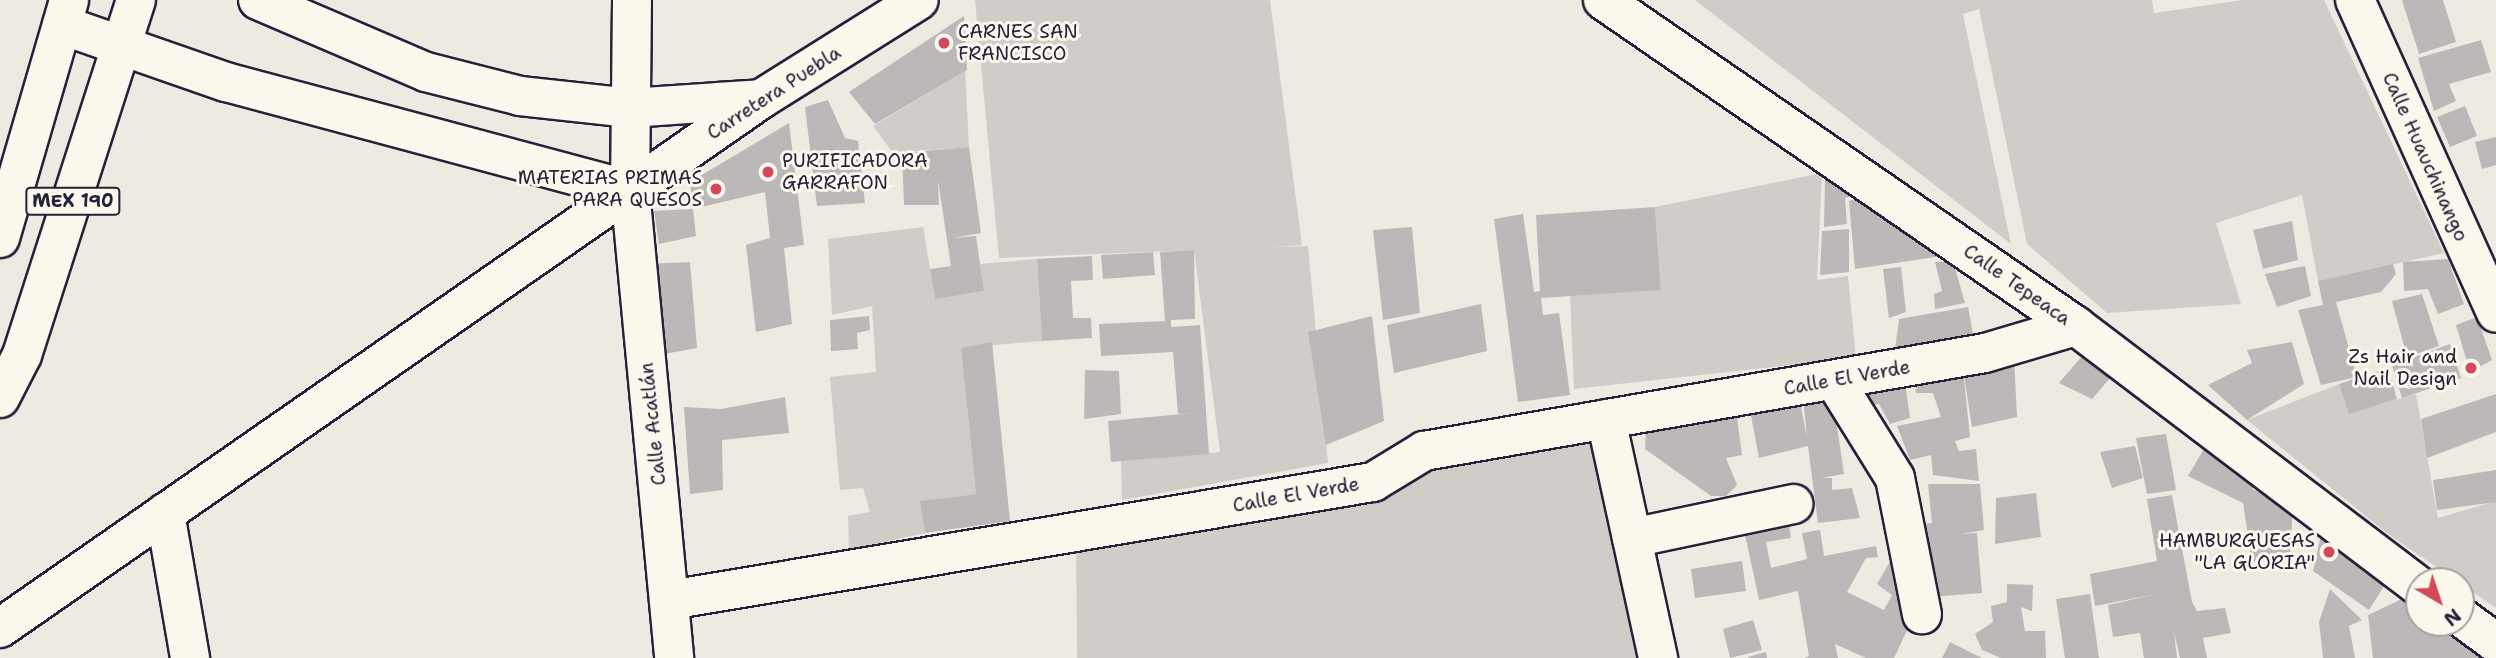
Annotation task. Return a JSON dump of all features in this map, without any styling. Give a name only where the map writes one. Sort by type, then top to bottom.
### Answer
[{"type":"street","name":"MEX 190","points":[[0,398],[22,355],[125,44],[136,0]]},
{"type":"street","points":[[258,0],[426,72],[520,96],[630,108],[761,99]]},
{"type":"street","name":"Calle Acatlán","points":[[632,0],[630,190],[674,658]]},
{"type":"street","name":"Carretera Puebla","points":[[0,628],[761,99],[919,0]]},
{"type":"street","name":"Calle Tepeaca","points":[[1603,0],[2076,326],[2405,575]]},
{"type":"street","name":"Calle Huauchinango","points":[[2355,0],[2487,275],[2496,313]]},
{"type":"street","name":"MEX 190","points":[[4,215],[66,12]]},
{"type":"street","points":[[66,12],[125,44],[226,82],[630,190]]},
{"type":"street","name":"Calle El Verde","points":[[670,600],[1373,482],[1424,451],[2012,348],[2076,326]]},
{"type":"street","points":[[1834,380],[1895,478],[1922,614]]},
{"type":"street","points":[[1606,419],[1658,658]]},
{"type":"street","points":[[1632,538],[1793,504]]},
{"type":"street","points":[[165,513],[190,658]]},
{"type":"street","points":[[2475,627],[2496,643]]},
{"type":"shaded area","points":[[975,0],[1270,0],[1302,245],[1270,247],[1308,246],[1328,463],[1122,500],[1121,461],[1220,452],[1194,250],[999,258]]},
{"type":"shaded area","points":[[1695,0],[2152,0],[2154,13],[2243,0],[2324,0],[2444,253],[2318,281],[2302,195],[2216,223],[2241,304],[2107,313],[2027,244],[1979,9],[1963,14],[2011,244]]},
{"type":"shaded area","points":[[965,71],[969,147],[893,153],[873,126]]},
{"type":"shaded area","points":[[1822,173],[1817,280],[1848,276],[1856,358],[1574,389],[1570,296],[1661,289],[1655,207]]},
{"type":"shaded area","points":[[923,227],[935,298],[984,291],[980,264],[1037,259],[1042,341],[961,348],[976,494],[921,501],[925,533],[849,550],[848,516],[870,512],[863,488],[840,490],[830,377],[876,372],[872,306],[832,315],[828,239]]},
{"type":"shaded area","points":[[2339,384],[2350,413],[2416,394],[2438,518],[2496,501],[2496,608],[2475,594],[2475,567],[2436,567],[2388,534],[2247,420]]},
{"type":"shaded area","points":[[1606,419],[1658,658],[1077,658],[1076,532]]},
{"type":"building","points":[[2402,0],[2443,0],[2456,42],[2419,54]]},
{"type":"building","name":"CARNES SAN FRANCISCO","points":[[964,16],[967,70],[875,124],[849,92]]},
{"type":"building","points":[[2481,40],[2491,72],[2449,84],[2456,101],[2434,111],[2418,58]]},
{"type":"building","points":[[828,100],[845,138],[858,141],[865,203],[817,206],[805,107]]},
{"type":"building","points":[[2465,106],[2477,136],[2450,147],[2437,117]]},
{"type":"building","points":[[789,123],[804,245],[784,248],[792,324],[756,332],[746,245],[770,238],[765,192],[693,209],[690,182]]},
{"type":"building","points":[[2496,137],[2496,165],[2482,169],[2475,142]]},
{"type":"building","points":[[969,147],[981,233],[953,238],[976,236],[984,291],[935,299],[930,269],[951,266],[938,180],[939,205],[904,205],[902,153]]},
{"type":"building","points":[[1825,176],[1861,194],[1845,198],[1847,224],[1824,227]]},
{"type":"building","points":[[1868,196],[1949,255],[1855,269],[1849,201]]},
{"type":"building","points":[[1655,207],[1661,290],[1541,298],[1543,315],[1559,313],[1570,395],[1518,402],[1494,219],[1523,214],[1534,292],[1540,291],[1536,215]]},
{"type":"building","points":[[693,209],[696,236],[659,244],[654,211]]},
{"type":"building","points":[[2292,221],[2298,260],[2263,269],[2253,230]]},
{"type":"building","points":[[1412,227],[1420,313],[1383,320],[1373,230]]},
{"type":"building","points":[[1849,229],[1849,272],[1820,275],[1822,231]]},
{"type":"building","points":[[1194,250],[1195,319],[1171,320],[1171,327],[1200,325],[1209,454],[1111,462],[1108,421],[1193,413],[1178,414],[1173,352],[1101,356],[1099,324],[1165,321],[1160,252]]},
{"type":"building","points":[[1153,252],[1155,275],[1103,279],[1101,255]]},
{"type":"building","points":[[1092,256],[1093,280],[1071,281],[1073,318],[1091,318],[1092,338],[1042,341],[1037,259]]},
{"type":"building","points":[[2448,259],[2464,304],[2438,314],[2428,289],[2404,291],[2403,262]]},
{"type":"building","points":[[1953,261],[1965,303],[1935,309],[1934,294],[1942,291],[1935,262]]},
{"type":"building","points":[[690,262],[697,348],[659,355],[646,264]]},
{"type":"building","points":[[2393,264],[2396,274],[2381,292],[2336,302],[2357,377],[2321,385],[2298,310],[2323,305],[2318,281]]},
{"type":"building","points":[[2305,266],[2311,296],[2277,307],[2265,274]]},
{"type":"building","points":[[1901,267],[1906,312],[1889,318],[1883,269]]},
{"type":"building","points":[[2422,294],[2439,346],[2407,357],[2392,301]]},
{"type":"building","points":[[1481,304],[1487,351],[1394,373],[1387,325]]},
{"type":"building","points":[[1968,307],[1973,334],[1895,349],[1899,319]]},
{"type":"building","points":[[869,316],[870,330],[857,333],[858,349],[831,351],[830,320]]},
{"type":"building","points":[[1372,316],[1384,421],[1326,445],[1308,332]]},
{"type":"building","points":[[2477,317],[2492,360],[2470,372],[2456,325]]},
{"type":"building","points":[[992,342],[1010,521],[925,533],[920,501],[976,494],[961,348]]},
{"type":"building","points":[[2292,342],[2304,384],[2247,420],[2208,385],[2252,363],[2247,350]]},
{"type":"building","points":[[2450,344],[2461,378],[2402,398],[2392,365]]},
{"type":"building","points":[[2083,355],[2110,378],[2092,399],[2059,383]]},
{"type":"building","points":[[2014,358],[2017,417],[1972,427],[1963,369],[1970,437],[1955,441],[1959,451],[1976,449],[1979,481],[1933,475],[1931,455],[1910,460],[1897,426],[1941,417],[1933,393],[1916,393],[1915,369]]},
{"type":"building","points":[[1903,368],[1910,418],[1890,424],[1879,404],[1870,405],[1864,375]]},
{"type":"building","points":[[2388,368],[2397,399],[2349,414],[2339,384]]},
{"type":"building","points":[[1085,370],[1119,371],[1121,414],[1084,419]]},
{"type":"building","points":[[1798,392],[1807,438],[1803,397],[1832,392],[1844,474],[1821,478],[1832,478],[1832,490],[1852,488],[1860,518],[1818,523],[1808,446],[1759,458],[1748,400]]},
{"type":"building","points":[[2496,394],[2496,432],[2427,458],[2421,419]]},
{"type":"building","points":[[785,397],[789,433],[722,440],[723,490],[690,494],[684,407],[721,409]]},
{"type":"building","points":[[1736,410],[1742,455],[1726,458],[1737,485],[1726,496],[1711,496],[1645,449],[1646,427]]},
{"type":"building","points":[[2166,434],[2176,490],[2147,494],[2136,438]]},
{"type":"building","points":[[2208,442],[2257,480],[2252,489],[2293,507],[2290,556],[2252,562],[2243,503],[2188,476]]},
{"type":"building","points":[[2135,446],[2143,478],[2112,488],[2100,452]]},
{"type":"building","points":[[2496,470],[2496,502],[2437,510],[2433,480]]},
{"type":"building","points":[[1928,484],[1980,484],[1984,530],[1961,534],[1977,533],[1982,593],[1929,597],[1914,525],[1932,523]]},
{"type":"building","points":[[2036,493],[2041,537],[1995,544],[1996,498]]},
{"type":"building","points":[[2172,495],[2192,602],[2197,611],[2225,608],[2231,633],[2203,638],[2207,658],[2180,658],[2174,632],[2177,658],[2144,658],[2140,633],[2113,637],[2108,605],[2157,594],[2095,606],[2090,574],[2157,561],[2147,499]]},
{"type":"building","points":[[1788,518],[1791,538],[1766,542],[1771,568],[1807,559],[1802,533],[1820,530],[1824,556],[1876,546],[1878,557],[1866,558],[1847,592],[1884,610],[1892,595],[1877,584],[1900,544],[1910,624],[1894,658],[1866,658],[1835,644],[1838,658],[1804,658],[1809,656],[1798,591],[1759,600],[1744,530]]},
{"type":"building","points":[[2321,535],[2386,583],[2369,610],[2313,571]]},
{"type":"building","points":[[1742,561],[1746,591],[1695,598],[1691,569]]},
{"type":"building","points":[[2007,584],[2033,585],[2032,611],[2021,607],[2025,631],[2045,631],[2046,658],[2001,658],[1982,650],[1975,634],[1993,622],[1991,606],[2007,602]]},
{"type":"building","points":[[2330,589],[2362,620],[2349,626],[2355,658],[2323,658],[2319,622]]},
{"type":"building","points":[[2090,594],[2099,658],[2065,658],[2056,599]]},
{"type":"building","points":[[2405,597],[2405,637],[2467,637],[2496,658],[2373,658],[2368,615]]},
{"type":"building","points":[[1753,620],[1762,650],[1730,658],[1723,629]]},
{"type":"building","points":[[1950,642],[1982,658],[1942,658]]},
{"type":"building","points":[[1766,652],[1767,658],[1748,658],[1748,657]]},
{"type":"place","name":"CARNES SAN FRANCISCO","points":[[944,43]]},
{"type":"place","name":"PURIFICADORA GARRAFON","points":[[768,172]]},
{"type":"place","name":"MATERIAS PRIMAS PARA QUESOS","points":[[716,189]]},
{"type":"place","name":"Zs Hair and Nail Design","points":[[2471,368]]},
{"type":"place","name":"HAMBURGUESAS \"LA GLORIA\"","points":[[2329,552]]}]
